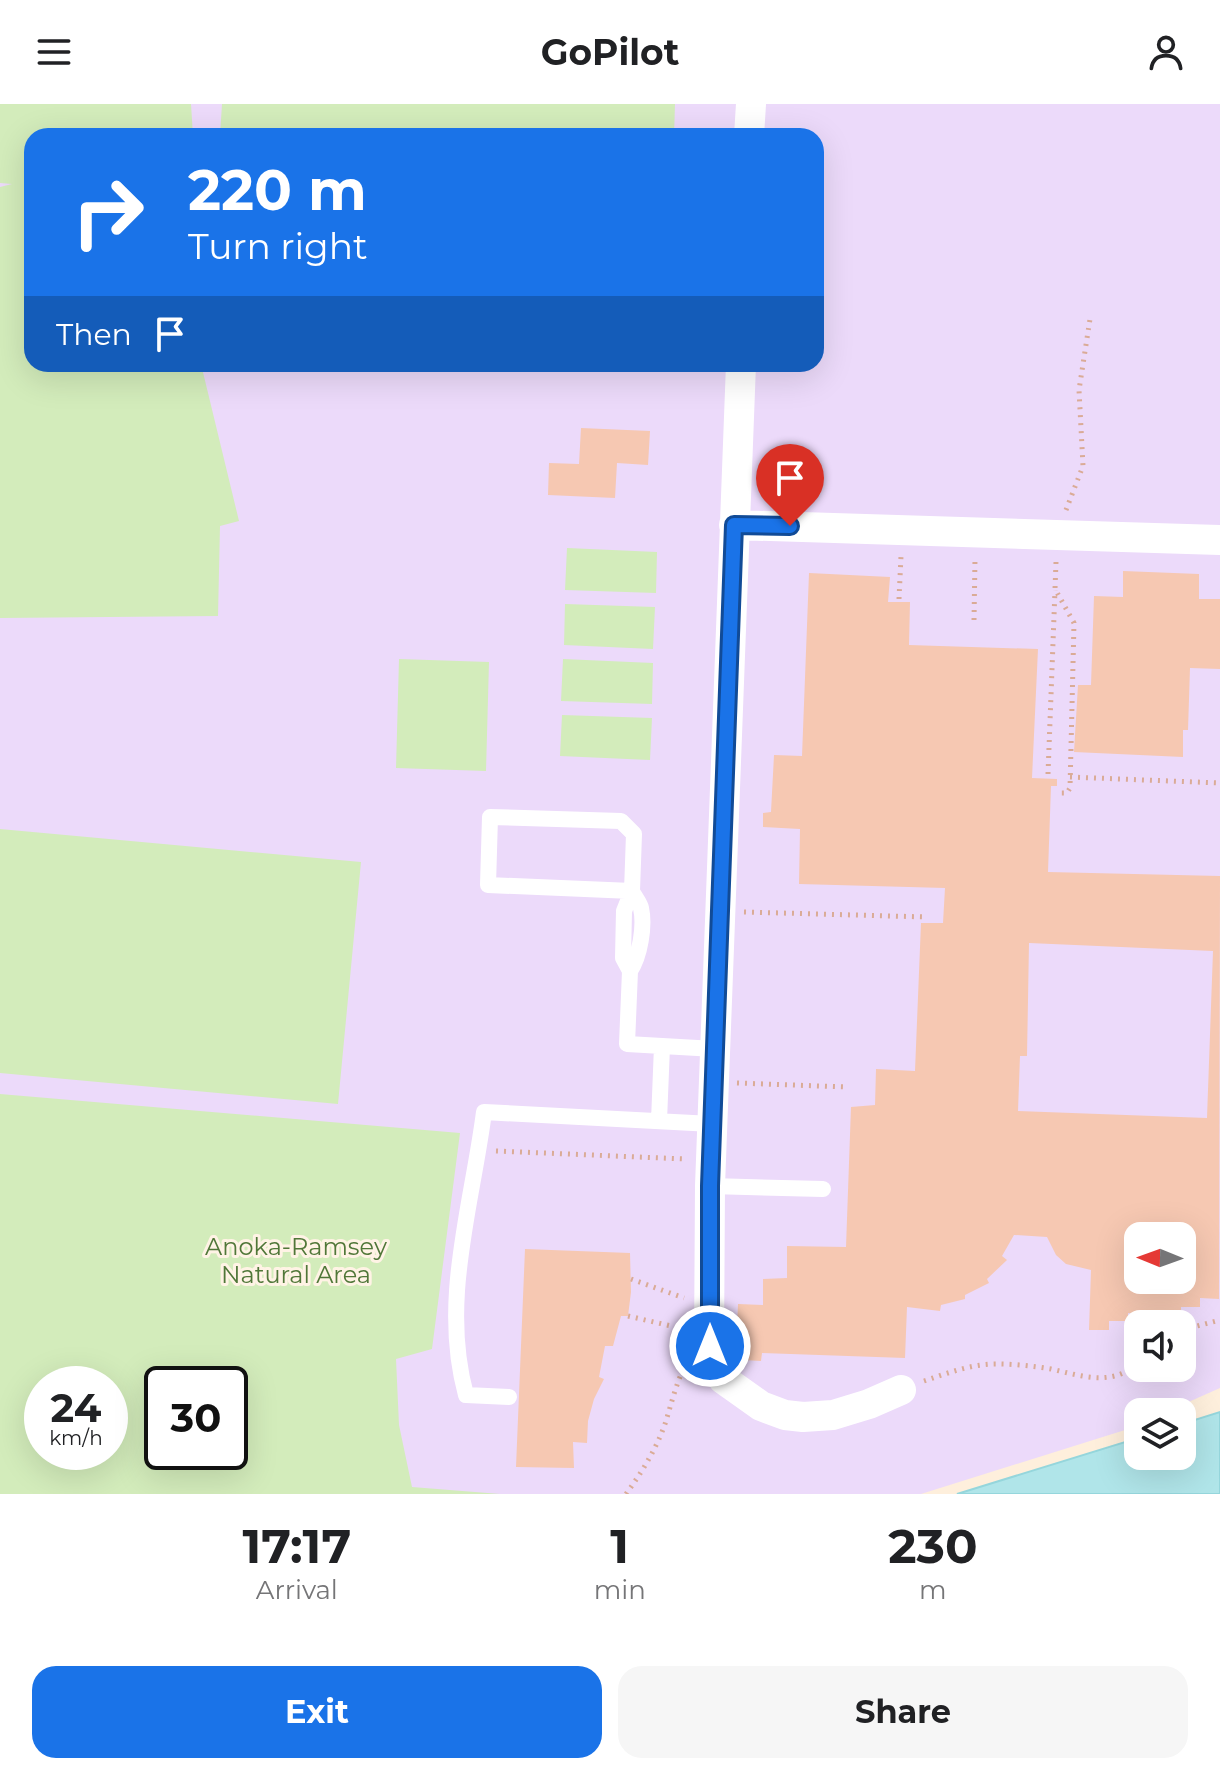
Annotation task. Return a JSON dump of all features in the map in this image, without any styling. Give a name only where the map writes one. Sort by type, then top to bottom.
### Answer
[{"type":"street","points":[[750,128],[751,104]]},
{"type":"street","points":[[741,372],[710,1173],[699,1338],[723,1379],[761,1406],[785,1415],[833,1415],[901,1390]]},
{"type":"street","points":[[734,525],[1057,542],[1220,540]]},
{"type":"lane","points":[[632,891],[488,885],[490,817],[621,821],[634,834],[632,891],[623,920],[623,958],[630,971],[627,1044],[715,1049]]},
{"type":"lane","points":[[659,1121],[662,1046]]},
{"type":"lane","points":[[509,1397],[466,1395],[459,1368],[456,1283],[484,1112],[712,1124]]},
{"type":"lane","points":[[710,1173],[823,1189]]},
{"type":"path","points":[[1048,774],[1057,542],[1083,466],[1079,390],[1090,319]]},
{"type":"path","points":[[899,599],[901,547]]},
{"type":"path","points":[[974,620],[975,550]]},
{"type":"path","points":[[1055,589],[1074,623],[1070,777],[1067,793],[1057,793]]},
{"type":"path","points":[[1070,777],[1220,783]]},
{"type":"path","points":[[739,912],[927,917]]},
{"type":"path","points":[[732,1083],[847,1087]]},
{"type":"path","points":[[479,1150],[710,1173]]},
{"type":"path","points":[[626,1494],[645,1468],[665,1424],[674,1389],[699,1338],[628,1316]]},
{"type":"path","points":[[1196,1326],[1220,1320]]},
{"type":"path","points":[[901,1390],[976,1365],[1049,1369],[1091,1379],[1124,1374]]},
{"type":"shaded area","points":[[0,104],[1220,104],[1220,1388],[1196,1399],[1124,1398],[1124,1430],[921,1494],[0,1494]]},
{"type":"green space","points":[[0,104],[191,104],[192,128],[24,128],[24,372],[203,372],[239,521],[220,526],[218,616],[0,618],[0,187],[12,184],[0,183]]},
{"type":"green space","points":[[222,104],[675,104],[674,128],[220,128]]},
{"type":"green space","points":[[567,548],[657,552],[656,593],[565,590]]},
{"type":"green space","points":[[565,604],[655,607],[653,649],[564,645]]},
{"type":"green space","points":[[399,659],[489,662],[486,771],[396,768]]},
{"type":"green space","points":[[563,659],[653,663],[652,704],[561,701]]},
{"type":"green space","points":[[562,715],[652,718],[650,760],[560,756]]},
{"type":"green space","points":[[0,829],[361,862],[338,1104],[0,1073]]},
{"type":"green space","name":"Anoka-Ramsey Natural Area","points":[[0,1094],[460,1133],[432,1349],[396,1359],[399,1425],[412,1487],[500,1494],[0,1494]]},
{"type":"water","points":[[1220,1412],[1220,1494],[957,1494],[1124,1442],[1124,1470],[1196,1470],[1196,1420]]},
{"type":"building","points":[[581,428],[650,431],[648,465],[617,463],[615,498],[548,495],[549,463],[579,464]]},
{"type":"building","points":[[1123,571],[1199,574],[1199,599],[1220,599],[1220,669],[1190,668],[1188,730],[1183,730],[1183,757],[1074,752],[1078,685],[1091,685],[1094,596],[1123,597]]},
{"type":"building","points":[[809,573],[890,577],[888,602],[910,602],[909,645],[1038,649],[1032,778],[1057,779],[1057,786],[1051,786],[1048,872],[1220,876],[1219,1299],[1200,1298],[1200,1307],[1181,1307],[1181,1310],[1124,1310],[1124,1321],[1109,1321],[1109,1330],[1089,1330],[1091,1270],[1066,1264],[1056,1255],[1047,1237],[1014,1235],[1002,1256],[1007,1260],[987,1279],[989,1283],[965,1295],[965,1299],[941,1305],[940,1311],[907,1307],[905,1358],[762,1353],[761,1361],[743,1360],[744,1352],[736,1351],[738,1304],[763,1305],[763,1279],[787,1278],[787,1246],[846,1247],[851,1107],[875,1105],[876,1069],[915,1071],[921,923],[943,923],[945,888],[799,884],[800,829],[763,827],[763,813],[771,812],[774,755],[802,756]],"holes":[[[1029,943],[1213,951],[1207,1118],[1018,1111],[1020,1056],[1027,1056]]]},
{"type":"building","points":[[525,1249],[630,1253],[628,1316],[621,1316],[613,1346],[605,1346],[599,1377],[604,1379],[588,1421],[587,1443],[573,1442],[574,1468],[516,1467]]},
{"type":"route","points":[[710,1346],[710,1186],[734,525],[790,526]]}]
